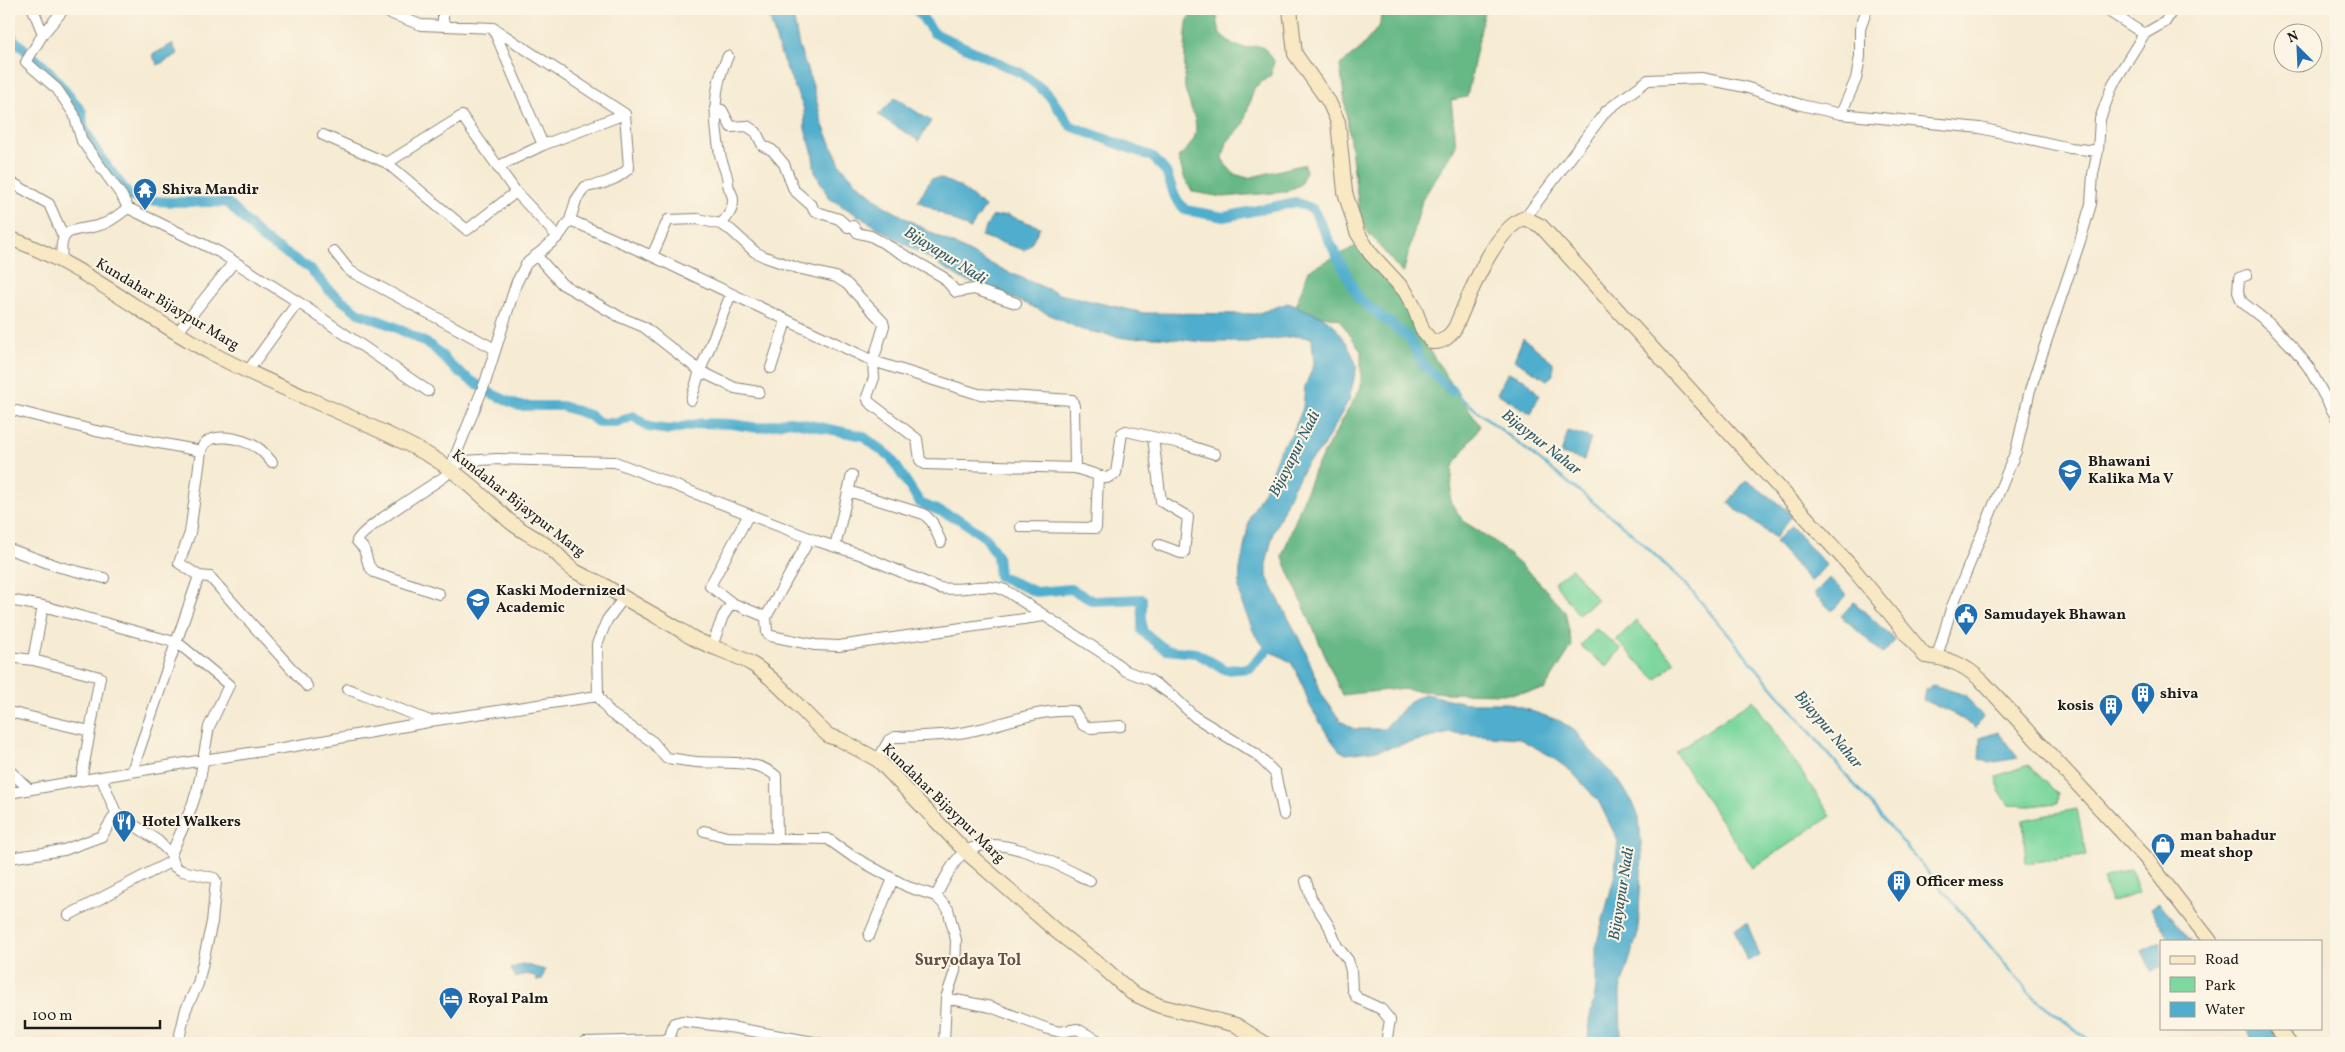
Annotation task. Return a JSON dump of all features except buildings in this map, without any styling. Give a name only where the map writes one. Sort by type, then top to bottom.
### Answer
[{"type":"main road","points":[[1290,9],[1296,54],[1329,102],[1338,122],[1345,192],[1357,232],[1370,253],[1404,291],[1414,306],[1423,331],[1432,342],[1442,341],[1455,328],[1495,245],[1509,228],[1517,220],[1525,218],[1541,226],[1855,571],[1925,656],[1956,662],[1970,669],[2007,706],[2051,758],[2145,858],[2209,940]]},
{"type":"main road","name":"Kundahar Bijaypur Marg","points":[[9,238],[62,260],[177,333],[247,372],[374,428],[425,453],[450,469],[480,496],[496,507],[507,520],[549,546],[573,570],[604,585],[623,599],[693,638],[754,665],[768,676],[829,736],[839,738],[878,760],[965,851],[1056,931],[1104,968],[1132,993],[1160,1006],[1236,1025],[1264,1043]]},
{"type":"main road","points":[[2279,1030],[2289,1043]]},
{"type":"street","points":[[33,9],[43,34]]},
{"type":"street","points":[[64,9],[43,34],[26,62],[56,89],[74,114],[82,141],[122,196],[128,208],[219,252],[298,302],[428,391]]},
{"type":"street","points":[[379,9],[421,26],[493,28],[625,114]]},
{"type":"street","points":[[443,9],[443,21],[446,26]]},
{"type":"street","points":[[1841,114],[1856,79],[1860,57],[1860,29],[1867,9]]},
{"type":"street","points":[[2105,9],[2144,34]]},
{"type":"street","points":[[1937,657],[1951,609],[2016,451],[2030,390],[2091,204],[2100,119],[2113,84],[2144,34],[2165,22],[2173,9]]},
{"type":"street","points":[[493,28],[542,145]]},
{"type":"street","points":[[720,224],[731,209],[734,199],[728,184],[728,173],[721,156],[715,108],[720,74],[728,56]]},
{"type":"street","points":[[1525,218],[1606,111],[1648,80],[1701,78],[1744,87],[1800,105],[1841,114],[1980,128],[2070,148],[2098,151]]},
{"type":"street","points":[[715,108],[722,110],[730,127],[747,126],[756,132],[762,146],[772,150],[784,164],[794,190],[812,206],[814,211],[839,219],[848,227],[852,226],[858,233],[871,236],[876,241],[910,258],[943,277],[956,292],[974,289],[1016,303]]},
{"type":"street","points":[[498,168],[542,145],[625,114]]},
{"type":"street","points":[[439,594],[374,572],[369,566],[364,549],[357,542],[370,528],[445,476],[450,469],[486,382],[516,284],[526,264],[558,237],[570,220],[576,200],[585,187],[602,184],[620,177],[629,168],[625,114]]},
{"type":"street","points":[[387,163],[462,116],[516,192],[558,237]]},
{"type":"street","points":[[323,135],[387,163],[467,230],[516,192]]},
{"type":"street","points":[[9,181],[49,204],[63,236]]},
{"type":"street","points":[[62,260],[60,246],[63,236],[69,230],[100,225],[128,208]]},
{"type":"street","points":[[652,256],[668,220],[698,219],[720,224],[732,230],[760,254],[797,268],[836,277],[847,284],[883,322],[884,326],[873,360],[874,378],[867,397],[869,402],[917,439],[922,463],[1075,468],[1107,478],[1116,473],[1122,433],[1126,431],[1184,444],[1215,454]]},
{"type":"street","points":[[570,220],[652,256],[786,321],[873,360],[978,394],[1072,400],[1074,406],[1075,468]]},
{"type":"street","points":[[334,251],[350,271],[495,349]]},
{"type":"street","points":[[536,255],[562,284],[620,317],[644,327],[700,372],[734,388],[758,392]]},
{"type":"street","points":[[177,333],[234,262]]},
{"type":"street","points":[[2247,275],[2239,278],[2238,292],[2242,302],[2271,325],[2296,351],[2309,368],[2336,417]]},
{"type":"street","points":[[692,400],[700,372],[731,294]]},
{"type":"street","points":[[247,372],[298,302]]},
{"type":"street","points":[[771,368],[786,321]]},
{"type":"street","points":[[9,409],[96,431],[200,451]]},
{"type":"street","points":[[272,462],[257,447],[234,439],[215,437],[207,439],[202,444],[190,533],[179,563],[199,576],[210,577],[306,686]]},
{"type":"street","points":[[1153,438],[1156,499],[1188,517],[1184,553],[1181,554],[1159,545]]},
{"type":"street","points":[[450,469],[464,461],[496,459],[615,462],[748,516],[888,565],[939,588],[948,590],[993,585],[1005,590],[1107,656],[1126,671],[1150,680],[1173,696],[1195,717],[1256,754],[1275,773],[1284,815]]},
{"type":"street","points":[[835,547],[852,475]]},
{"type":"street","points":[[1021,526],[1096,528],[1098,476]]},
{"type":"street","points":[[848,490],[924,514],[932,522],[941,542]]},
{"type":"street","points":[[748,516],[710,586],[732,603],[766,617]]},
{"type":"street","points":[[810,538],[766,617],[767,633],[771,636],[815,645],[839,646],[1044,616]]},
{"type":"street","points":[[9,548],[60,567],[104,578]]},
{"type":"street","points":[[132,771],[178,642],[199,576]]},
{"type":"street","points":[[623,599],[607,620],[597,644],[598,696],[610,713],[653,742],[666,758],[697,762],[748,764],[771,772],[776,776],[777,839]]},
{"type":"street","points":[[9,600],[43,606],[178,642],[229,685],[209,726],[202,760],[201,777],[189,814],[171,857],[69,916]]},
{"type":"street","points":[[712,646],[723,616],[732,603]]},
{"type":"street","points":[[33,660],[43,606]]},
{"type":"street","points":[[9,657],[33,660],[100,677],[81,780]]},
{"type":"street","points":[[348,689],[430,721]]},
{"type":"street","points":[[9,793],[132,771],[289,747],[430,721],[598,696]]},
{"type":"street","points":[[878,760],[889,740],[895,737],[944,736],[1051,711],[1074,711],[1083,725],[1091,728],[1121,726]]},
{"type":"street","points":[[9,712],[90,731]]},
{"type":"street","points":[[9,770],[29,789]]},
{"type":"street","points":[[101,777],[116,813],[158,842],[182,871],[214,878],[217,886],[212,922],[198,984],[186,1009],[178,1043]]},
{"type":"street","points":[[9,858],[64,850],[102,836],[116,813]]},
{"type":"street","points":[[704,830],[727,837],[828,839],[852,856],[908,887],[936,896],[948,909],[956,940],[954,971],[946,998],[944,1043]]},
{"type":"street","points":[[936,896],[944,878],[965,851],[983,846],[996,845],[1039,855],[1090,881]]},
{"type":"street","points":[[868,936],[893,879]]},
{"type":"street","points":[[1306,881],[1311,898],[1329,926],[1337,946],[1348,960],[1352,989],[1357,998],[1381,1009],[1390,1020],[1386,1043]]},
{"type":"street","points":[[946,998],[991,1007],[1060,1032],[1077,1029],[1102,1043]]},
{"type":"street","points":[[584,1042],[665,1040],[670,1037],[674,1024],[682,1021],[736,1028],[819,1043]]},
{"type":"green space","points":[[1194,9],[1219,9],[1216,12],[1220,34],[1233,44],[1243,48],[1260,46],[1264,48],[1274,61],[1271,75],[1254,88],[1243,125],[1227,142],[1223,157],[1225,164],[1234,174],[1248,178],[1305,164],[1306,171],[1300,185],[1286,192],[1223,197],[1193,192],[1185,180],[1178,157],[1193,140],[1196,133],[1196,125],[1185,88],[1187,24],[1189,16]]},
{"type":"green space","points":[[1381,9],[1485,9],[1467,97],[1451,100],[1456,146],[1422,200],[1403,274],[1361,224],[1340,65],[1359,50],[1380,25]]},
{"type":"green space","points":[[1356,246],[1387,277],[1401,297],[1414,318],[1425,344],[1480,426],[1453,467],[1450,501],[1463,521],[1494,541],[1536,579],[1565,611],[1572,646],[1544,690],[1509,694],[1446,693],[1398,689],[1342,695],[1282,556],[1314,471],[1361,387],[1361,351],[1339,319],[1294,310],[1309,270]]},
{"type":"green space","points":[[1572,568],[1597,600],[1578,614],[1554,582]]},
{"type":"green space","points":[[1636,621],[1675,662],[1656,680],[1616,640]]},
{"type":"green space","points":[[1595,628],[1621,649],[1606,667],[1581,646]]},
{"type":"green space","points":[[1753,700],[1831,816],[1753,868],[1675,752]]},
{"type":"green space","points":[[2028,765],[2058,794],[2057,803],[2030,806],[2009,805],[1999,791],[1997,776]]},
{"type":"green space","points":[[2077,809],[2086,855],[2026,863],[2023,820]]},
{"type":"green space","points":[[2131,869],[2139,893],[2111,902],[2103,879]]},
{"type":"water","name":"Bijayapur Nadi","points":[[767,9],[792,9],[799,47],[813,86],[822,123],[841,166],[856,182],[883,205],[928,231],[999,268],[1059,294],[1144,313],[1256,314],[1288,303],[1321,316],[1333,324],[1348,345],[1357,366],[1349,400],[1321,450],[1307,463],[1292,490],[1273,533],[1267,560],[1267,577],[1306,652],[1322,695],[1340,720],[1354,729],[1384,729],[1409,702],[1424,694],[1467,703],[1508,703],[1560,721],[1575,731],[1617,778],[1632,801],[1639,817],[1642,855],[1638,933],[1620,990],[1621,1043],[1588,1043],[1589,1021],[1596,989],[1596,946],[1614,878],[1618,841],[1599,802],[1572,772],[1549,755],[1518,738],[1450,733],[1379,750],[1346,754],[1339,750],[1329,737],[1310,706],[1301,681],[1291,662],[1266,649],[1255,635],[1242,604],[1239,588],[1240,569],[1250,516],[1265,489],[1280,449],[1292,434],[1303,408],[1305,386],[1314,365],[1312,338],[1295,336],[1253,342],[1204,342],[1158,337],[1125,338],[1082,330],[1027,304],[961,278],[829,198],[815,172],[812,150],[805,129],[804,109],[780,53]]},
{"type":"water","points":[[172,44],[178,54],[158,65],[152,55]]},
{"type":"water","points":[[895,98],[931,121],[919,141],[878,115]]},
{"type":"water","points":[[940,178],[960,187],[985,207],[970,229],[918,201],[931,179]]},
{"type":"water","points":[[1007,215],[1040,227],[1030,245],[1024,250],[981,236],[992,217]]},
{"type":"water","points":[[1523,338],[1553,362],[1553,375],[1547,380],[1514,360]]},
{"type":"water","points":[[1508,372],[1526,380],[1539,395],[1531,414],[1497,393]]},
{"type":"water","points":[[1568,431],[1591,438],[1584,460],[1561,454]]},
{"type":"water","points":[[1746,480],[1793,514],[1775,538],[1728,503]]},
{"type":"water","points":[[1791,526],[1826,565],[1811,582],[1775,542]]},
{"type":"water","points":[[1829,578],[1847,595],[1832,611],[1814,594]]},
{"type":"water","points":[[1854,602],[1895,640],[1883,654],[1841,616]]},
{"type":"water","points":[[1933,685],[1965,695],[1983,717],[1976,728],[1956,715],[1923,700],[1925,690]]},
{"type":"water","points":[[1998,732],[2018,758],[1989,763],[1979,759],[1980,738]]},
{"type":"water","points":[[2159,903],[2190,940],[2169,940],[2150,909]]},
{"type":"water","points":[[1747,923],[1760,956],[1747,961],[1734,929]]},
{"type":"water","points":[[2160,942],[2160,968],[2152,972],[2142,951]]},
{"type":"water","points":[[522,964],[545,970],[542,980],[537,981],[535,976],[525,974],[516,978],[511,969]]},
{"type":"water","points":[[2247,1030],[2273,1030],[2282,1043],[2252,1043]]},
{"type":"waterway","name":"Bijaypur Nahar","points":[[916,9],[934,33],[1023,74],[1048,94],[1071,126],[1153,157],[1166,172],[1175,197],[1185,210],[1224,217],[1296,202],[1313,209],[1359,299],[1409,338],[1423,365],[1452,391]]},
{"type":"waterway","points":[[9,27],[13,39],[49,71],[82,112],[83,127],[98,154],[130,197],[166,202],[228,203],[263,239],[309,268],[331,292],[359,313],[393,326],[432,346],[456,370],[488,392],[519,406],[562,406],[589,415],[599,423],[617,423],[633,416],[648,427],[669,430],[702,423],[732,424],[758,428],[790,421],[863,436],[891,458],[920,503],[961,520],[986,538],[997,555],[999,576],[1036,592],[1071,589],[1093,601],[1142,599],[1142,631],[1166,650],[1196,653],[1226,670],[1250,668],[1273,643],[1275,645]]},
{"type":"waterway","name":"Bijaypur Nahar","points":[[1452,391],[1627,529],[1685,583],[2032,996],[2093,1043]]},
{"type":"place","name":"Shiva Mandir","points":[[145,211]]},
{"type":"place","name":"Bhawani Kalika Ma V","points":[[2070,492]]},
{"type":"place","name":"Kaski Modernized Academic","points":[[478,621]]},
{"type":"place","name":"Samudayek Bhawan","points":[[1966,636]]},
{"type":"place","name":"shiva","points":[[2143,715]]},
{"type":"place","name":"kosis","points":[[2111,727]]},
{"type":"place","name":"Hotel Walkers","points":[[124,843]]},
{"type":"place","name":"man bahadur meat shop","points":[[2163,866]]},
{"type":"place","name":"Officer mess","points":[[1899,903]]},
{"type":"place","name":"Royal Palm","points":[[451,1020]]},
{"type":"district","name":"Suryodaya Tol","points":[[968,961]]}]
